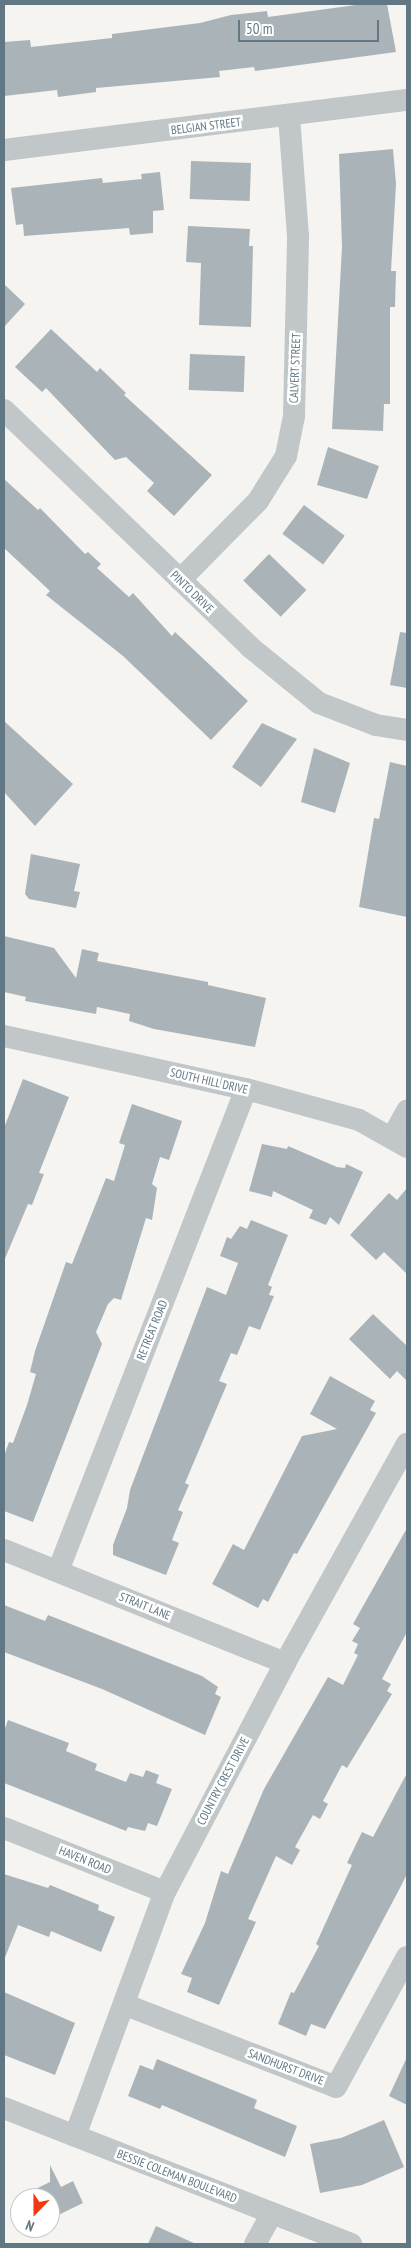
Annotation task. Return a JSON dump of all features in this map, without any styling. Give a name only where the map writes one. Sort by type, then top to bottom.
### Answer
[{"type":"street","name":"BELGIAN STREET","points":[[4,150],[289,117],[407,100]]},
{"type":"street","name":"CALVERT STREET","points":[[180,580],[258,501],[286,456],[294,416],[298,236],[289,117]]},
{"type":"street","name":"PINTO DRIVE","points":[[4,410],[250,647],[318,703],[376,724],[407,730]]},
{"type":"street","name":"SOUTH HILL DRIVE","points":[[4,1036],[246,1089],[359,1120],[400,1141]]},
{"type":"street","name":"RETREAT ROAD","points":[[58,1571],[246,1089]]},
{"type":"street","points":[[400,1141],[407,1111]]},
{"type":"street","name":"COUNTRY CREST DRIVE","points":[[76,2136],[126,2005],[166,1892],[285,1663],[407,1444]]},
{"type":"street","name":"STRAIT LANE","points":[[4,1550],[285,1663]]},
{"type":"street","name":"HAVEN ROAD","points":[[4,1828],[166,1892]]},
{"type":"street","name":"SANDHURST DRIVE","points":[[126,2005],[336,2087],[407,1957]]},
{"type":"street","name":"BESSIE COLEMAN BOULEVARD","points":[[4,2108],[351,2244]]},
{"type":"street","points":[[255,2244],[272,2213]]},
{"type":"building","points":[[363,4],[387,4],[396,52],[255,71],[254,67],[219,71],[220,77],[96,88],[96,92],[58,97],[57,90],[4,96],[4,42],[30,40],[31,47],[112,38],[112,34],[200,23],[231,15],[267,11],[268,17]]},
{"type":"building","points":[[393,149],[396,184],[391,271],[396,271],[395,307],[390,307],[390,404],[384,404],[383,431],[332,429],[342,247],[339,154]]},
{"type":"building","points":[[191,161],[251,163],[250,201],[190,199]]},
{"type":"building","points":[[160,172],[164,210],[153,211],[153,233],[130,235],[129,228],[24,236],[23,224],[16,225],[11,188],[102,178],[103,183],[142,179],[141,174]]},
{"type":"building","points":[[188,226],[250,229],[249,246],[253,246],[251,327],[199,325],[201,263],[186,262]]},
{"type":"building","points":[[4,284],[25,304],[4,327]]},
{"type":"building","points":[[51,329],[97,372],[100,368],[126,393],[124,395],[212,475],[174,516],[147,491],[154,483],[126,457],[115,460],[46,388],[42,392],[15,367]]},
{"type":"building","points":[[190,354],[245,356],[244,392],[189,390]]},
{"type":"building","points":[[328,447],[379,466],[367,499],[317,485]]},
{"type":"building","points":[[4,479],[38,510],[40,508],[85,554],[88,552],[101,564],[97,568],[129,597],[133,593],[172,636],[175,632],[248,701],[211,740],[123,656],[46,595],[50,591],[4,548]]},
{"type":"building","points":[[304,505],[345,536],[323,564],[282,534]]},
{"type":"building","points":[[269,554],[306,590],[281,617],[243,581]]},
{"type":"building","points":[[400,632],[407,633],[407,688],[390,685]]},
{"type":"building","points":[[4,721],[73,784],[35,826],[4,792]]},
{"type":"building","points":[[262,723],[297,739],[261,787],[232,767]]},
{"type":"building","points":[[314,748],[350,763],[335,813],[301,802]]},
{"type":"building","points":[[390,762],[407,766],[407,917],[359,907],[374,818],[379,819]]},
{"type":"building","points":[[31,854],[80,864],[74,891],[80,892],[76,908],[29,899],[25,894]]},
{"type":"building","points":[[4,936],[54,948],[76,978],[82,949],[99,953],[97,961],[208,982],[208,985],[266,998],[255,1047],[154,1029],[129,1021],[130,1014],[97,1007],[96,1014],[25,1001],[26,997],[4,992]]},
{"type":"building","points":[[23,1079],[69,1097],[39,1173],[44,1174],[32,1205],[28,1204],[4,1261],[4,1128]]},
{"type":"building","points":[[132,1104],[182,1121],[169,1160],[160,1157],[152,1184],[157,1188],[152,1220],[146,1218],[121,1300],[114,1298],[108,1304],[96,1332],[102,1344],[33,1522],[4,1511],[4,1456],[9,1442],[13,1443],[27,1405],[36,1374],[30,1372],[35,1351],[66,1262],[72,1264],[106,1178],[114,1181],[125,1145],[119,1143]]},
{"type":"building","points":[[262,1144],[287,1149],[288,1146],[337,1167],[345,1168],[346,1164],[363,1172],[339,1225],[330,1217],[326,1225],[309,1218],[313,1210],[273,1191],[272,1197],[249,1191]]},
{"type":"building","points":[[407,1188],[407,1274],[384,1252],[376,1260],[350,1235],[389,1193],[397,1200]]},
{"type":"building","points":[[251,1220],[288,1235],[268,1285],[272,1287],[269,1295],[274,1296],[260,1330],[249,1326],[237,1355],[231,1353],[219,1381],[227,1384],[185,1483],[189,1485],[178,1510],[183,1512],[172,1540],[179,1543],[166,1575],[113,1555],[113,1545],[127,1508],[130,1490],[207,1287],[226,1295],[238,1263],[220,1256],[227,1237],[231,1239],[240,1226],[247,1229]]},
{"type":"building","points":[[373,1314],[407,1346],[407,1381],[397,1371],[390,1379],[349,1339]]},
{"type":"building","points":[[330,1376],[375,1401],[370,1410],[376,1413],[297,1554],[294,1553],[268,1602],[263,1599],[258,1608],[212,1584],[233,1544],[244,1550],[302,1436],[337,1429],[310,1414]]},
{"type":"building","points":[[407,1528],[407,1632],[382,1679],[391,1684],[387,1691],[392,1694],[347,1768],[342,1765],[323,1801],[328,1804],[320,1819],[313,1815],[295,1847],[300,1850],[292,1865],[276,1856],[248,1919],[256,1922],[219,2005],[187,1992],[192,1978],[181,1974],[205,1923],[221,1871],[228,1874],[264,1789],[328,1677],[343,1685],[358,1655],[354,1653],[358,1644],[352,1641],[360,1628],[353,1624]]},
{"type":"building","points":[[4,1605],[45,1621],[48,1615],[202,1676],[218,1687],[215,1694],[221,1697],[205,1735],[102,1689],[4,1652]]},
{"type":"building","points":[[8,1720],[69,1743],[66,1751],[97,1764],[95,1770],[126,1782],[130,1773],[143,1777],[146,1770],[159,1775],[156,1783],[172,1789],[157,1826],[148,1823],[145,1831],[128,1827],[126,1831],[4,1783],[4,1731]]},
{"type":"building","points":[[407,1773],[407,1874],[400,1888],[325,2029],[311,2024],[306,2036],[278,2024],[291,1992],[294,1993],[319,1946],[316,1944],[352,1865],[347,1863],[362,1832],[373,1837]]},
{"type":"building","points":[[4,1874],[48,1888],[50,1885],[99,1905],[98,1910],[115,1917],[101,1952],[51,1931],[49,1937],[18,1925],[4,1960]]},
{"type":"building","points":[[4,1992],[75,2023],[55,2075],[4,2055]]},
{"type":"building","points":[[407,2057],[407,2105],[389,2096]]},
{"type":"building","points":[[157,2059],[257,2100],[254,2108],[297,2126],[285,2157],[162,2105],[160,2109],[128,2096],[140,2065],[153,2070]]},
{"type":"building","points":[[384,2120],[404,2167],[362,2185],[320,2193],[310,2144],[341,2138]]},
{"type":"building","points":[[50,2165],[61,2187],[73,2181],[83,2203],[60,2214],[60,2188],[38,2188],[50,2182]]},
{"type":"building","points":[[156,2226],[196,2244],[148,2244]]}]
